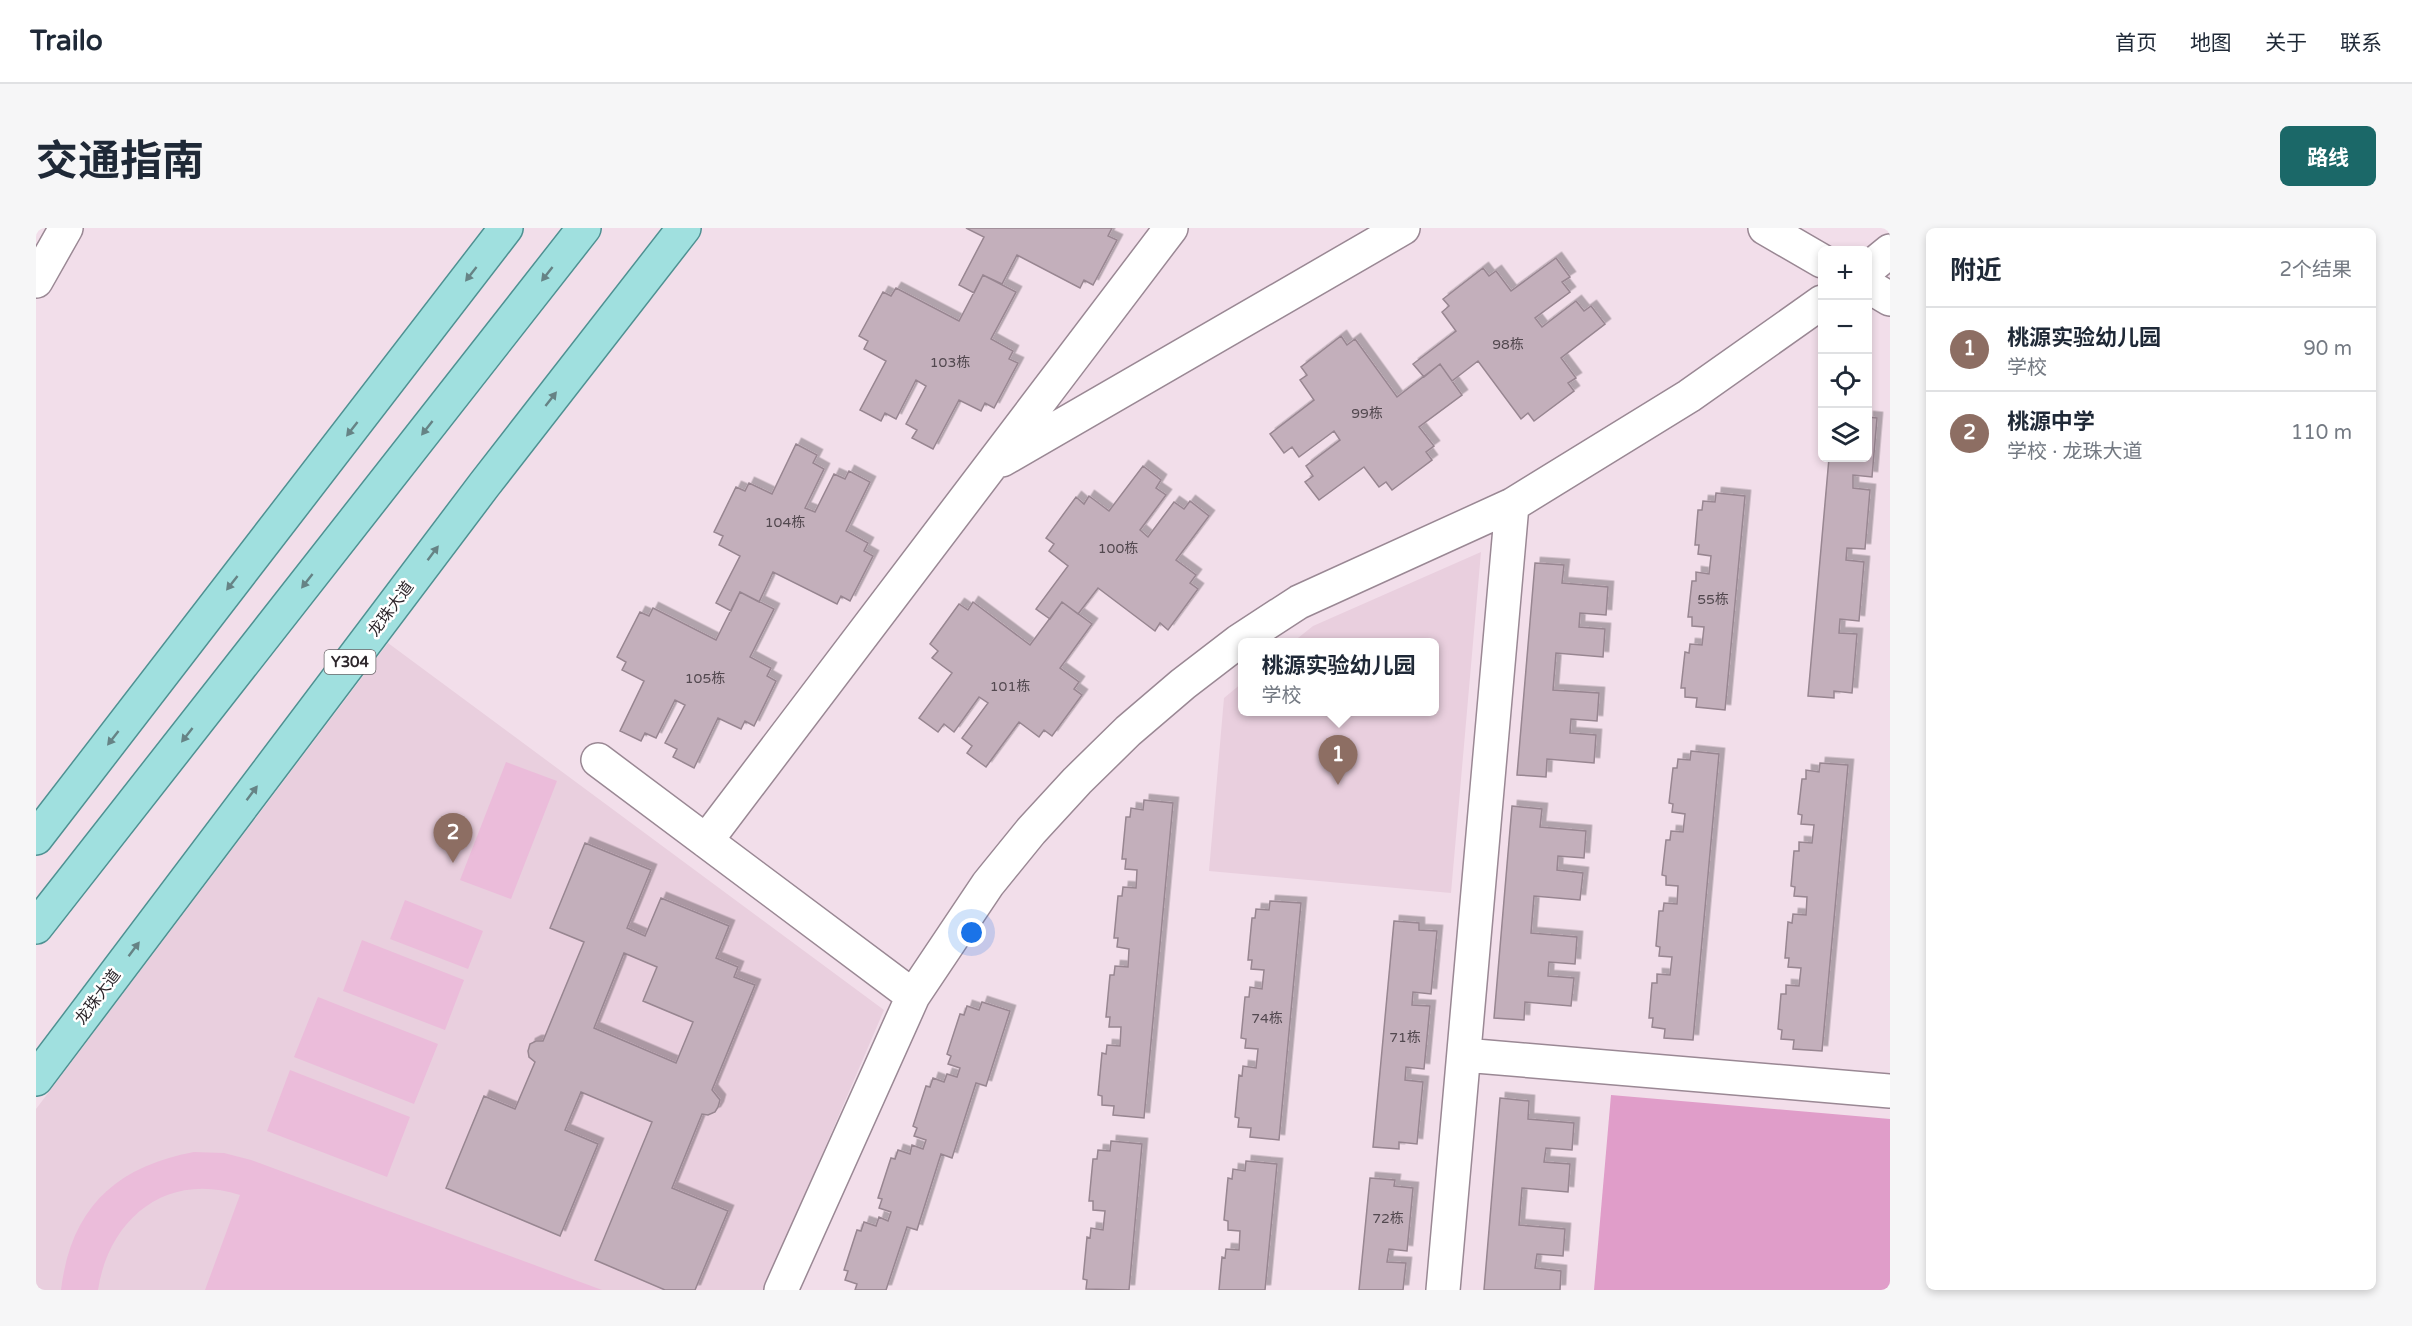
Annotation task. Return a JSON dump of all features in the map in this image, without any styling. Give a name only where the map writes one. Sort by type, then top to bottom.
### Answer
[{"type":"main road","points":[[36,838],[506,228]]},
{"type":"main road","points":[[36,927],[584,228]]},
{"type":"main road","name":"龙珠大道","points":[[36,1079],[484,485],[684,228]]},
{"type":"street","points":[[36,280],[66,228]]},
{"type":"street","points":[[706,841],[1171,228]]},
{"type":"street","points":[[990,466],[1403,228]]},
{"type":"street","points":[[1765,228],[1818,259]]},
{"type":"street","points":[[1872,266],[1890,251]]},
{"type":"street","points":[[1872,288],[1890,299]]},
{"type":"street","points":[[1244,638],[1299,602],[1512,505],[1689,396],[1818,305]]},
{"type":"street","points":[[1443,1290],[1512,505]]},
{"type":"street","points":[[781,1290],[913,996],[988,884],[1031,831],[1128,731],[1183,684],[1238,642]]},
{"type":"street","points":[[598,760],[913,996]]},
{"type":"street","points":[[1464,1055],[1890,1091]]},
{"type":"shaded area","points":[[1481,552],[1451,893],[1209,871],[1224,698],[1238,686],[1238,716],[1439,716],[1439,638],[1298,638],[1313,626]]},
{"type":"shaded area","points":[[388,643],[884,1010],[764,1290],[36,1290],[36,1109]]},
{"type":"shaded area","points":[[506,762],[557,781],[511,899],[460,880]]},
{"type":"shaded area","points":[[405,900],[483,931],[468,969],[390,939]]},
{"type":"shaded area","points":[[362,940],[464,980],[445,1030],[343,991]]},
{"type":"shaded area","points":[[318,997],[438,1044],[414,1104],[294,1057]]},
{"type":"shaded area","points":[[290,1070],[410,1117],[387,1177],[267,1131]]},
{"type":"shaded area","points":[[1611,1095],[1890,1119],[1890,1290],[1594,1290]]},
{"type":"shaded area","points":[[194,1152],[224,1153],[251,1160],[602,1290],[205,1290],[240,1195],[213,1189],[189,1190],[166,1196],[146,1206],[129,1222],[115,1241],[104,1264],[98,1290],[61,1290],[66,1261],[75,1236],[87,1214],[102,1196],[141,1168]]},
{"type":"building","points":[[966,228],[1112,228],[1108,236],[1117,240],[1093,285],[1084,280],[1080,288],[1017,255],[1002,284],[983,275],[974,293],[959,285],[984,237]]},
{"type":"building","points":[[1556,258],[1570,277],[1562,282],[1570,292],[1535,318],[1542,327],[1576,301],[1584,311],[1591,306],[1605,324],[1561,358],[1576,378],[1568,383],[1574,391],[1534,421],[1528,413],[1521,419],[1478,361],[1452,381],[1440,364],[1424,377],[1413,364],[1456,331],[1442,312],[1449,306],[1443,299],[1483,268],[1489,276],[1496,271],[1511,291]]},
{"type":"building","points":[[983,275],[1016,292],[991,339],[1013,351],[1009,359],[1018,363],[994,408],[985,403],[981,411],[959,400],[933,449],[912,438],[917,430],[906,424],[926,386],[916,380],[896,419],[885,413],[881,421],[860,410],[886,361],[864,349],[868,341],[859,336],[883,292],[891,296],[896,288],[959,321]]},
{"type":"building","points":[[1341,336],[1347,345],[1355,339],[1397,397],[1440,364],[1462,395],[1419,427],[1434,446],[1426,452],[1432,460],[1392,490],[1386,482],[1379,487],[1364,467],[1319,500],[1305,482],[1313,476],[1306,466],[1340,440],[1334,431],[1299,457],[1292,447],[1284,453],[1270,434],[1314,400],[1300,380],[1307,375],[1301,367]]},
{"type":"building","points":[[1872,417],[1877,418],[1872,477],[1853,475],[1853,488],[1870,490],[1865,549],[1847,548],[1846,560],[1864,562],[1859,621],[1840,619],[1839,633],[1857,634],[1852,693],[1834,691],[1834,698],[1808,696],[1829,462],[1872,462]]},
{"type":"building","points":[[796,444],[817,455],[813,463],[824,469],[805,508],[815,512],[834,474],[845,479],[849,471],[870,482],[846,531],[868,543],[864,551],[873,556],[850,601],[841,596],[837,604],[773,572],[759,602],[740,592],[731,611],[716,603],[740,556],[719,545],[723,536],[714,532],[736,487],[745,491],[749,483],[772,494]]},
{"type":"building","points":[[1143,466],[1161,480],[1156,488],[1166,495],[1140,530],[1148,537],[1174,502],[1184,509],[1190,501],[1209,516],[1176,560],[1196,575],[1190,583],[1198,589],[1168,630],[1160,623],[1155,631],[1098,588],[1078,614],[1062,602],[1050,619],[1036,609],[1068,566],[1049,551],[1054,544],[1046,538],[1076,497],[1084,504],[1089,496],[1109,511]]},
{"type":"building","points":[[1716,493],[1745,496],[1725,710],[1696,707],[1697,698],[1685,697],[1685,688],[1681,688],[1685,652],[1689,653],[1690,644],[1702,645],[1704,627],[1692,626],[1692,617],[1688,617],[1692,581],[1696,581],[1696,572],[1709,574],[1711,556],[1698,554],[1699,545],[1695,545],[1698,510],[1702,510],[1703,501],[1715,502]]},
{"type":"building","points":[[1535,563],[1564,565],[1562,583],[1608,587],[1606,615],[1580,613],[1579,627],[1605,629],[1603,657],[1556,653],[1553,690],[1599,693],[1597,721],[1571,719],[1570,733],[1596,735],[1594,763],[1547,759],[1546,777],[1517,775]]},
{"type":"building","points":[[740,592],[774,609],[750,657],[771,668],[767,676],[776,681],[754,726],[745,721],[741,729],[718,718],[694,768],[673,757],[677,749],[665,743],[685,705],[675,700],[656,738],[645,733],[641,741],[620,731],[644,681],[622,670],[626,662],[617,657],[640,612],[649,616],[653,608],[716,640]]},
{"type":"building","points":[[973,602],[1030,645],[1062,602],[1092,624],[1060,668],[1079,682],[1074,689],[1082,695],[1052,736],[1044,730],[1039,737],[1019,722],[986,767],[967,753],[972,746],[962,738],[988,703],[979,697],[954,732],[944,724],[938,732],[919,718],[952,673],[932,658],[938,651],[930,644],[959,604],[968,610]]},
{"type":"building","points":[[1691,751],[1719,754],[1693,1040],[1664,1038],[1665,1029],[1652,1027],[1653,1018],[1649,1018],[1652,983],[1657,983],[1657,974],[1670,975],[1672,957],[1659,956],[1660,947],[1656,946],[1659,911],[1663,911],[1664,903],[1677,904],[1678,886],[1666,885],[1666,876],[1662,875],[1666,840],[1670,840],[1671,831],[1683,832],[1685,814],[1672,812],[1673,804],[1669,803],[1673,768],[1677,768],[1678,759],[1690,760]]},
{"type":"building","points":[[1820,763],[1848,765],[1822,1051],[1793,1049],[1794,1040],[1781,1039],[1782,1030],[1778,1029],[1781,994],[1786,994],[1786,985],[1799,986],[1801,968],[1788,967],[1789,958],[1785,958],[1788,922],[1792,923],[1793,914],[1806,915],[1807,897],[1794,896],[1795,887],[1791,886],[1794,851],[1799,851],[1799,842],[1812,843],[1814,825],[1801,824],[1802,815],[1798,814],[1802,779],[1806,779],[1806,770],[1819,772]]},
{"type":"building","points":[[1144,800],[1173,803],[1144,1118],[1113,1115],[1114,1106],[1102,1105],[1102,1096],[1098,1095],[1102,1053],[1106,1054],[1107,1045],[1120,1046],[1121,1027],[1109,1027],[1110,1017],[1106,1017],[1110,975],[1114,975],[1115,966],[1128,967],[1129,949],[1117,947],[1118,938],[1114,938],[1118,896],[1122,896],[1123,887],[1136,888],[1137,870],[1125,869],[1126,859],[1122,859],[1126,817],[1130,817],[1131,808],[1143,810]]},
{"type":"building","points":[[1512,806],[1542,809],[1540,827],[1586,831],[1584,858],[1558,856],[1557,870],[1583,873],[1580,900],[1534,896],[1531,933],[1577,937],[1575,964],[1549,962],[1548,976],[1574,978],[1571,1006],[1525,1002],[1524,1020],[1494,1018]]},
{"type":"building","points":[[585,843],[651,870],[627,928],[645,936],[661,898],[729,926],[716,958],[738,967],[734,977],[755,985],[712,1090],[720,1100],[718,1107],[715,1112],[708,1115],[702,1114],[672,1188],[728,1211],[695,1290],[665,1290],[595,1260],[652,1122],[581,1092],[565,1130],[598,1144],[560,1236],[446,1188],[484,1096],[515,1109],[535,1062],[529,1057],[530,1044],[543,1041],[584,942],[550,928]],"holes":[[[624,953],[657,967],[643,1001],[693,1022],[676,1063],[594,1028]]]},
{"type":"building","points":[[1270,901],[1301,903],[1279,1140],[1250,1137],[1251,1128],[1238,1127],[1239,1118],[1235,1117],[1239,1075],[1242,1076],[1243,1066],[1256,1068],[1258,1049],[1245,1048],[1246,1039],[1241,1038],[1245,997],[1249,997],[1250,987],[1262,989],[1264,970],[1251,969],[1252,960],[1248,960],[1252,918],[1255,918],[1256,909],[1269,910]]},
{"type":"building","points":[[1394,921],[1419,923],[1419,930],[1437,931],[1431,994],[1413,992],[1412,1005],[1430,1006],[1424,1069],[1406,1067],[1405,1080],[1423,1082],[1417,1144],[1399,1142],[1399,1149],[1373,1147]]},
{"type":"building","points":[[982,1002],[1010,1011],[986,1086],[976,1083],[952,1158],[941,1154],[917,1230],[907,1227],[886,1290],[855,1290],[857,1284],[845,1280],[848,1271],[844,1270],[857,1230],[861,1231],[864,1222],[876,1226],[879,1217],[888,1221],[891,1212],[879,1208],[882,1199],[878,1198],[891,1158],[895,1159],[898,1150],[910,1154],[912,1145],[923,1149],[926,1140],[914,1136],[917,1128],[913,1126],[926,1086],[930,1087],[933,1078],[944,1082],[947,1074],[957,1077],[960,1068],[948,1064],[951,1056],[947,1054],[960,1014],[964,1015],[967,1006],[979,1010]]},
{"type":"building","points":[[1500,1098],[1529,1101],[1528,1119],[1574,1123],[1572,1150],[1546,1148],[1544,1162],[1570,1164],[1568,1192],[1522,1188],[1519,1225],[1565,1229],[1563,1256],[1537,1254],[1535,1268],[1561,1271],[1560,1290],[1484,1290]]},
{"type":"building","points":[[1111,1141],[1142,1144],[1129,1290],[1086,1289],[1087,1280],[1083,1279],[1087,1237],[1090,1238],[1091,1228],[1103,1230],[1105,1211],[1093,1210],[1093,1201],[1089,1201],[1093,1159],[1097,1159],[1098,1150],[1110,1151]]},
{"type":"building","points":[[1246,1161],[1277,1164],[1265,1290],[1219,1290],[1222,1257],[1225,1258],[1226,1249],[1239,1250],[1240,1231],[1228,1230],[1228,1221],[1224,1220],[1228,1178],[1232,1179],[1233,1169],[1245,1171]]},
{"type":"building","points":[[1370,1178],[1395,1180],[1394,1186],[1413,1188],[1407,1251],[1389,1249],[1387,1262],[1406,1263],[1403,1290],[1359,1290]]},
{"type":"place","name":"桃源实验幼儿园","points":[[1338,785]]},
{"type":"place","name":"桃源中学","points":[[453,863]]}]
